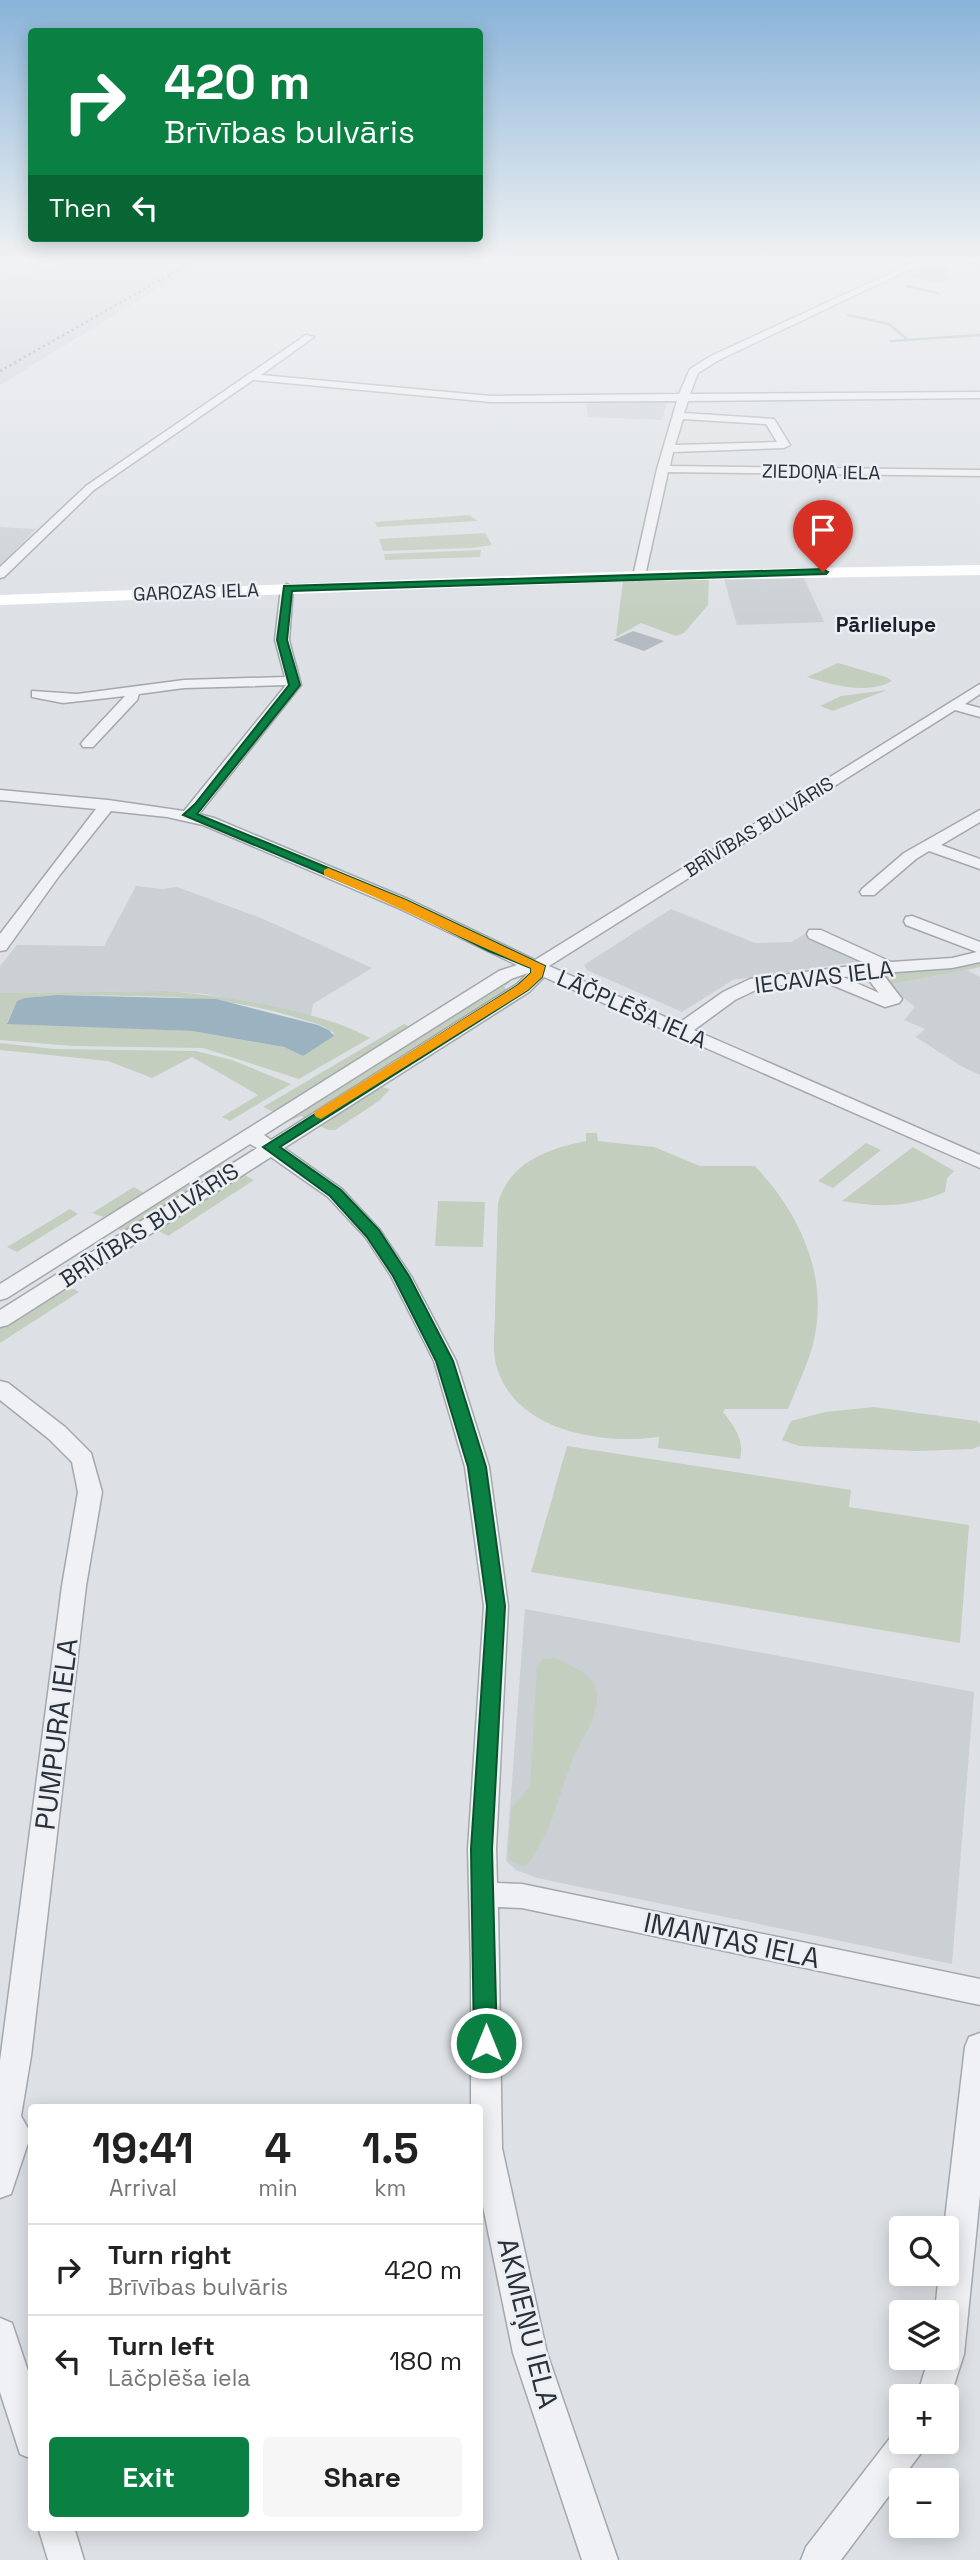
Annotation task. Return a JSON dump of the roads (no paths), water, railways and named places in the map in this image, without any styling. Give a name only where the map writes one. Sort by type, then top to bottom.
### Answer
[{"type":"main road","name":"GAROZAS IELA","points":[[0,600],[639,576],[980,570]]},
{"type":"street","points":[[0,574],[90,488],[249,378]]},
{"type":"street","points":[[267,378],[491,399],[980,395]]},
{"type":"street","points":[[639,576],[668,449],[691,378]]},
{"type":"street","points":[[668,449],[784,445],[770,421],[678,416]]},
{"type":"street","name":"ZIEDOŅA IELA","points":[[663,469],[980,473]]},
{"type":"street","points":[[189,815],[287,698],[294,685],[282,640],[287,588]]},
{"type":"street","points":[[37,694],[65,697],[132,692],[158,687],[293,681]]},
{"type":"street","name":"BRĪVĪBAS BULVĀRIS","points":[[0,1293],[523,988],[537,974],[538,966],[980,688]]},
{"type":"street","points":[[88,744],[126,705],[132,692]]},
{"type":"street","points":[[954,705],[980,713]]},
{"type":"street","name":"LĀČPLĒŠA IELA","points":[[0,795],[189,815],[402,903],[500,951],[980,1162]]},
{"type":"street","points":[[0,946],[53,873],[108,805]]},
{"type":"street","points":[[868,892],[896,866],[980,815]]},
{"type":"street","points":[[929,846],[980,864]]},
{"type":"street","points":[[912,921],[980,948]]},
{"type":"street","points":[[815,934],[889,968]]},
{"type":"street","name":"IECAVAS IELA","points":[[680,1031],[743,988],[774,980],[952,963],[980,957]]},
{"type":"street","points":[[823,975],[885,1002],[893,999],[870,969]]},
{"type":"street","name":"BRĪVĪBAS BULVĀRIS","points":[[0,1320],[260,1142]]},
{"type":"street","name":"AKMEŅU IELA","points":[[260,1142],[335,1193],[373,1234],[401,1276],[444,1361],[466,1425],[486,1520],[496,1606],[482,1849],[486,2148],[530,2353],[600,2560]]},
{"type":"street","name":"PUMPURA IELA","points":[[0,1388],[57,1433],[83,1459],[90,1492],[74,1586],[16,2056],[3,2121],[15,2134],[0,2183]]},
{"type":"street","name":"IMANTAS IELA","points":[[483,1895],[522,1896],[980,1992]]},
{"type":"street","points":[[952,2300],[979,2067]]},
{"type":"street","points":[[0,2335],[28,2429]]},
{"type":"street","points":[[819,2560],[899,2454]]},
{"type":"street","points":[[58,2531],[66,2560]]},
{"type":"water","points":[[57,995],[216,999],[318,1025],[329,1030],[334,1036],[303,1056],[284,1047],[192,1031],[7,1024],[17,1001]]},
{"type":"district","name":"Pārlielupe","points":[[886,624]]}]
